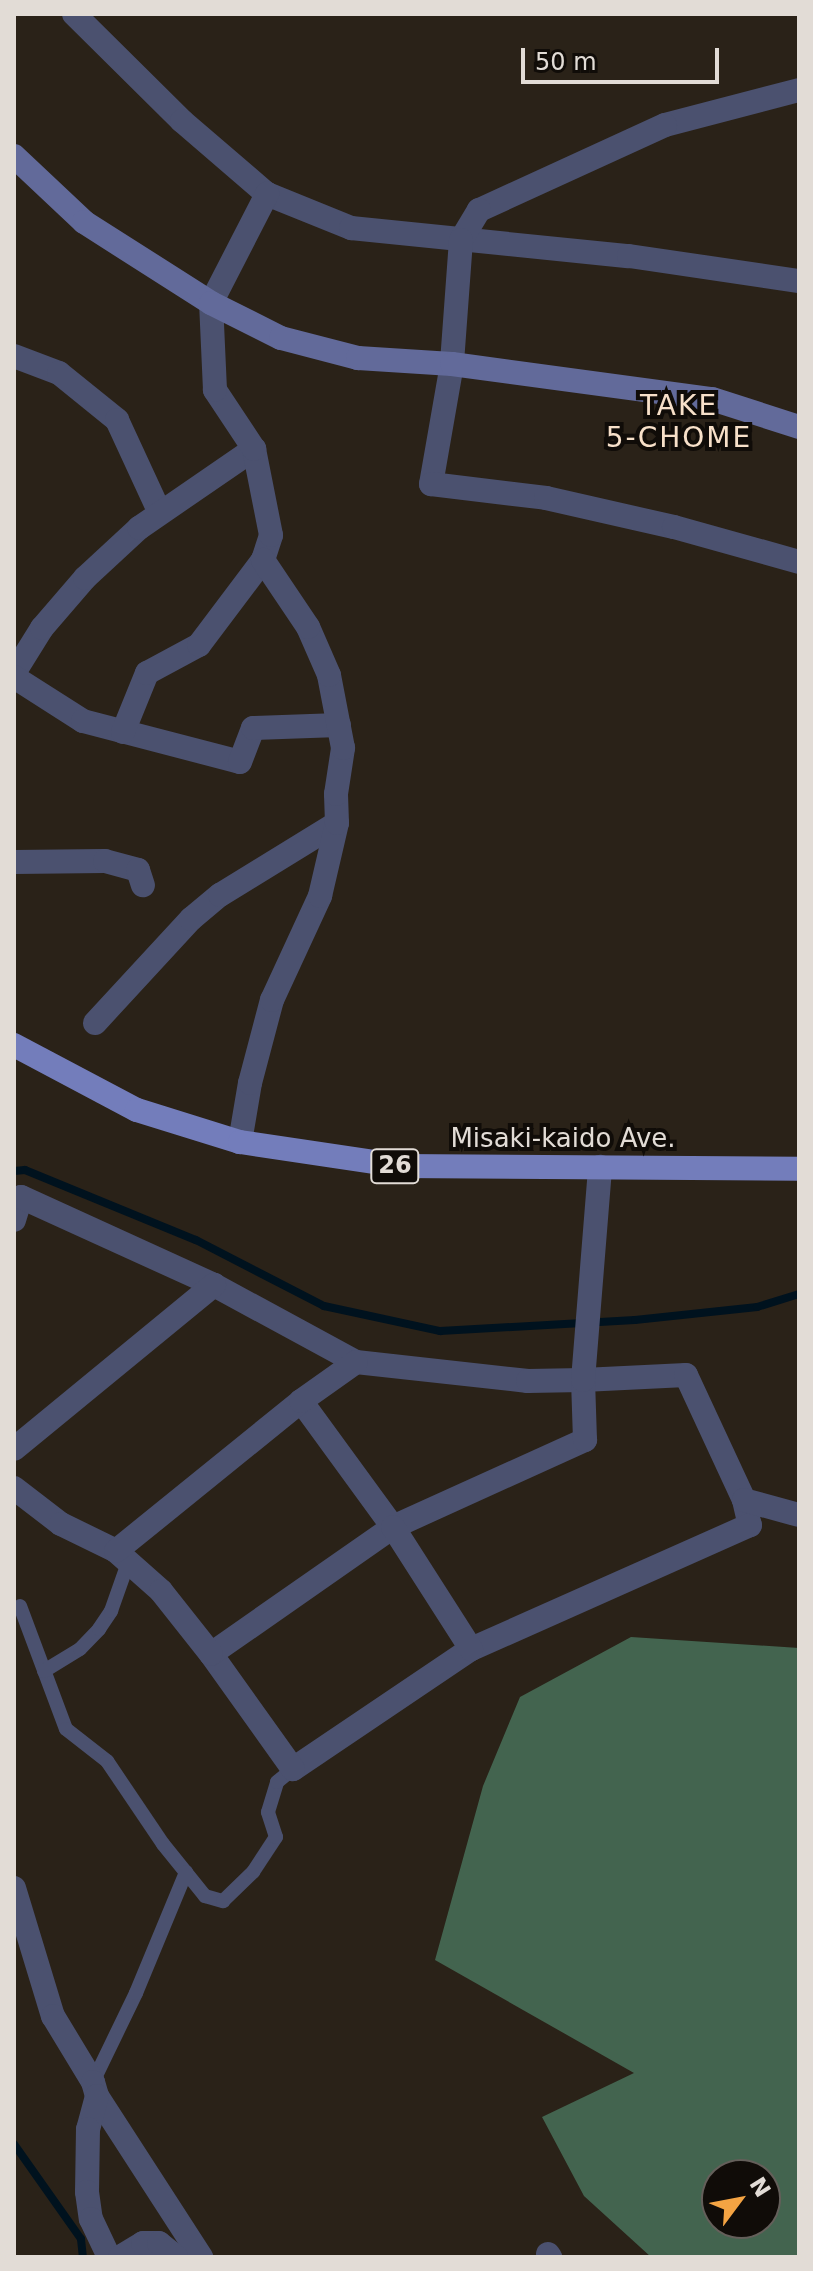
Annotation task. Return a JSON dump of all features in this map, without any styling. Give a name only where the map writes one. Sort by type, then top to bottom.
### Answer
[{"type":"main road","name":"Misaki-kaido Ave.","points":[[14,1045],[137,1110],[240,1142],[400,1166],[799,1169]]},
{"type":"street","points":[[74,14],[182,121],[267,194],[351,228],[629,256],[799,281]]},
{"type":"street","points":[[799,90],[651,131],[479,210],[461,240],[452,364],[431,484],[546,498],[674,527],[799,562]]},
{"type":"street","points":[[14,156],[84,222],[211,303],[281,338],[358,358],[452,364],[712,399],[799,427]]},
{"type":"street","points":[[123,732],[147,673],[199,645],[263,560],[271,535],[254,449],[215,390],[211,303],[267,194]]},
{"type":"street","points":[[14,356],[59,373],[117,420],[159,511]]},
{"type":"street","points":[[254,449],[159,511],[85,578],[42,628],[14,675],[83,721],[240,762],[253,728],[339,725]]},
{"type":"street","points":[[240,1142],[250,1083],[272,1000],[320,896],[337,823],[336,794],[343,748],[329,675],[308,627],[263,560]]},
{"type":"street","points":[[95,1023],[191,919],[220,895],[337,823]]},
{"type":"street","points":[[14,862],[105,861],[138,870],[143,885]]},
{"type":"street","points":[[211,1654],[393,1527],[585,1440],[583,1380],[587,1307],[600,1167]]},
{"type":"street","points":[[14,1220],[21,1197],[214,1285],[356,1362],[528,1381],[686,1375],[744,1500],[750,1525],[471,1649],[293,1769],[211,1654],[161,1591],[122,1557],[61,1524],[14,1488]]},
{"type":"street","points":[[14,1449],[214,1285]]},
{"type":"street","points":[[122,1557],[301,1401],[356,1362]]},
{"type":"street","points":[[301,1401],[393,1527],[471,1649]]},
{"type":"street","points":[[744,1500],[799,1515]]},
{"type":"street","points":[[14,1888],[53,2016],[95,2089],[201,2257]]},
{"type":"street","points":[[95,2089],[88,2129],[87,2192],[91,2219],[109,2257]]},
{"type":"street","points":[[120,2257],[143,2243],[159,2243],[176,2257]]},
{"type":"lane","points":[[44,1671],[80,1649],[99,1629],[111,1611],[122,1557]]},
{"type":"lane","points":[[20,1606],[66,1729],[107,1761],[205,1896],[223,1901],[253,1872],[276,1837],[268,1812],[277,1782],[293,1769]]},
{"type":"lane","points":[[95,2089],[186,1872]]},
{"type":"green space","points":[[631,1637],[799,1648],[799,2257],[651,2257],[584,2196],[542,2117],[634,2073],[435,1960],[483,1786],[520,1697]]},
{"type":"waterway","points":[[14,1171],[25,1170],[196,1240],[324,1306],[440,1331],[635,1320],[757,1307],[799,1294]]},
{"type":"waterway","points":[[14,2144],[81,2239],[83,2257]]},
{"type":"district","name":"TAKE 5-CHOME","points":[[679,422]]}]
